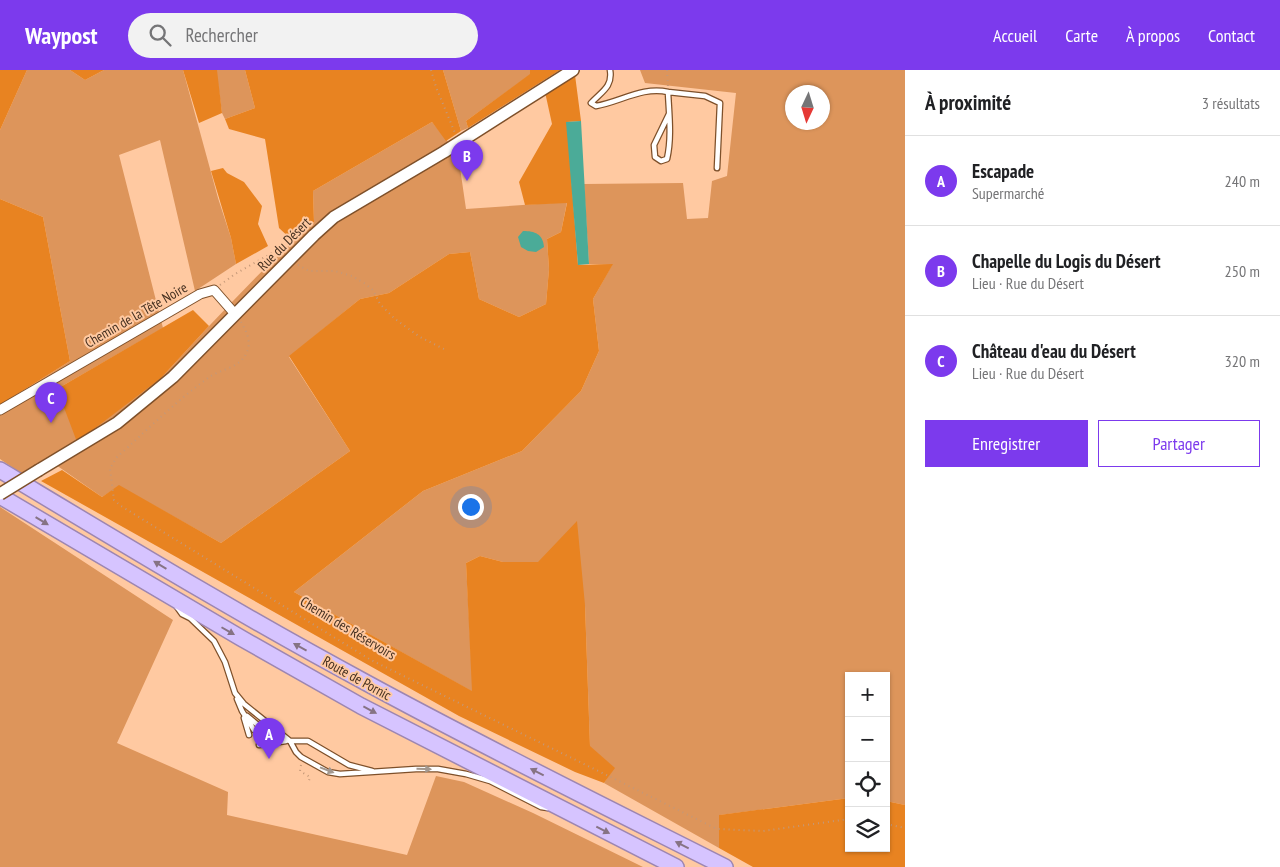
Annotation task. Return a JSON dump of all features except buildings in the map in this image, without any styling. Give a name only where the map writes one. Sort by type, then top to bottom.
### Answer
[{"type":"highway","name":"Route de Pornic","points":[[0,470],[239,612],[362,681],[725,867]]},
{"type":"highway","name":"Route de Pornic","points":[[0,495],[171,597],[361,706],[676,867]]},
{"type":"street","name":"Rue du Désert","points":[[0,495],[117,423],[173,377],[334,217],[460,142],[573,70]]},
{"type":"street","points":[[214,290],[235,314]]},
{"type":"street","name":"Chemin de la Tête Noire","points":[[0,410],[187,301],[200,294],[214,290]]},
{"type":"lane","points":[[610,70],[610,83],[605,91],[591,103],[596,106],[609,104],[630,94],[662,90],[705,96],[720,103],[717,168]]},
{"type":"lane","points":[[668,92],[669,114],[669,152],[667,158],[661,161],[655,157],[654,145],[669,114]]},
{"type":"lane","points":[[171,597],[182,614],[190,618],[214,641],[225,662],[249,735]]},
{"type":"lane","points":[[235,693],[244,704],[290,741],[301,758],[328,772],[340,774],[438,769],[490,781],[540,807],[560,809]]},
{"type":"lane","points":[[242,712],[259,726]]},
{"type":"lane","points":[[242,712],[254,730]]},
{"type":"lane","points":[[269,735],[290,741]]},
{"type":"lane","points":[[264,740],[308,742],[350,765],[376,772]]},
{"type":"lane","points":[[260,744],[290,741]]},
{"type":"path","points":[[431,70],[449,122],[460,142]]},
{"type":"path","points":[[667,70],[668,92]]},
{"type":"path","points":[[214,290],[235,274],[286,245]]},
{"type":"path","points":[[291,258],[301,268],[309,271],[335,271],[352,276],[364,283],[373,290],[380,304],[395,319],[420,337],[444,349]]},
{"type":"path","name":"Chemin des Réservoirs","points":[[235,314],[246,330],[249,347],[245,356],[237,364],[211,376],[193,389],[116,458],[110,469],[114,500],[121,506],[370,660],[717,829],[763,831],[845,820]]},
{"type":"path","points":[[301,758],[300,771],[310,777],[308,784]]},
{"type":"path","points":[[890,825],[905,828]]},
{"type":"shaded area","points":[[0,70],[27,70],[0,130]]},
{"type":"shaded area","points":[[27,70],[70,70],[85,80],[104,70],[183,70],[218,198],[231,238],[236,264],[195,291],[160,140],[119,155],[163,328],[57,389],[161,378],[255,278],[314,222],[313,191],[432,122],[458,154],[466,209],[567,202],[561,232],[547,239],[549,269],[546,304],[519,317],[479,299],[470,252],[449,254],[389,293],[360,299],[289,357],[350,451],[221,543],[119,486],[102,497],[46,458],[22,474],[0,459],[0,405],[70,361],[43,217],[0,199],[0,130]]},
{"type":"shaded area","points":[[70,70],[104,70],[85,80]]},
{"type":"shaded area","points":[[183,70],[217,70],[222,113],[199,123]]},
{"type":"shaded area","points":[[216,70],[245,70],[255,108],[225,119],[222,113]]},
{"type":"shaded area","points":[[245,70],[443,70],[461,131],[446,141],[432,122],[313,191],[314,222],[293,241],[279,228],[265,139],[229,129],[225,119],[255,108]]},
{"type":"shaded area","points":[[443,70],[530,70],[531,74],[466,121],[468,128],[461,131]]},
{"type":"shaded area","points":[[530,70],[560,70],[468,128],[466,121],[530,74]]},
{"type":"shaded area","points":[[640,70],[905,70],[905,805],[890,802],[890,672],[845,672],[845,799],[720,815],[719,848],[604,783],[614,768],[590,747],[585,605],[538,562],[503,562],[480,556],[466,563],[473,692],[294,592],[423,491],[522,451],[581,391],[599,351],[593,299],[612,265],[589,264],[584,184],[683,183],[687,219],[708,218],[712,181],[727,176],[736,93],[645,83]]},
{"type":"shaded area","points":[[575,75],[581,121],[567,122],[578,265],[613,264],[593,299],[599,351],[581,391],[522,451],[423,491],[294,592],[472,691],[466,563],[480,556],[503,562],[538,562],[577,521],[585,605],[590,746],[615,768],[604,783],[575,772],[459,716],[41,481],[62,470],[102,497],[119,485],[221,543],[350,451],[289,356],[360,299],[389,293],[449,254],[470,252],[479,299],[519,317],[546,304],[549,269],[547,239],[561,232],[567,203],[525,205],[519,182],[552,124],[545,92]]},
{"type":"shaded area","points":[[223,168],[227,173],[244,182],[262,206],[258,224],[268,246],[236,264],[231,238],[211,171]]},
{"type":"shaded area","points":[[0,199],[43,217],[70,361],[0,405]]},
{"type":"shaded area","points":[[193,310],[209,326],[161,378],[77,442],[57,389]]},
{"type":"shaded area","points":[[0,507],[173,620],[117,743],[228,792],[227,815],[407,855],[436,776],[464,782],[533,813],[643,867],[0,867]]},
{"type":"shaded area","points":[[845,799],[845,852],[890,852],[890,802],[905,805],[905,867],[753,867],[719,848],[719,815]]},
{"type":"water","points":[[581,121],[589,264],[578,265],[566,122]]},
{"type":"water","points":[[523,231],[538,234],[542,239],[544,247],[536,252],[528,251],[521,247],[518,237]]},
{"type":"place","name":"Chapelle du Logis du Désert","points":[[467,181]]},
{"type":"place","name":"Château d'eau du Désert","points":[[51,423]]},
{"type":"place","name":"Escapade","points":[[269,759]]}]
